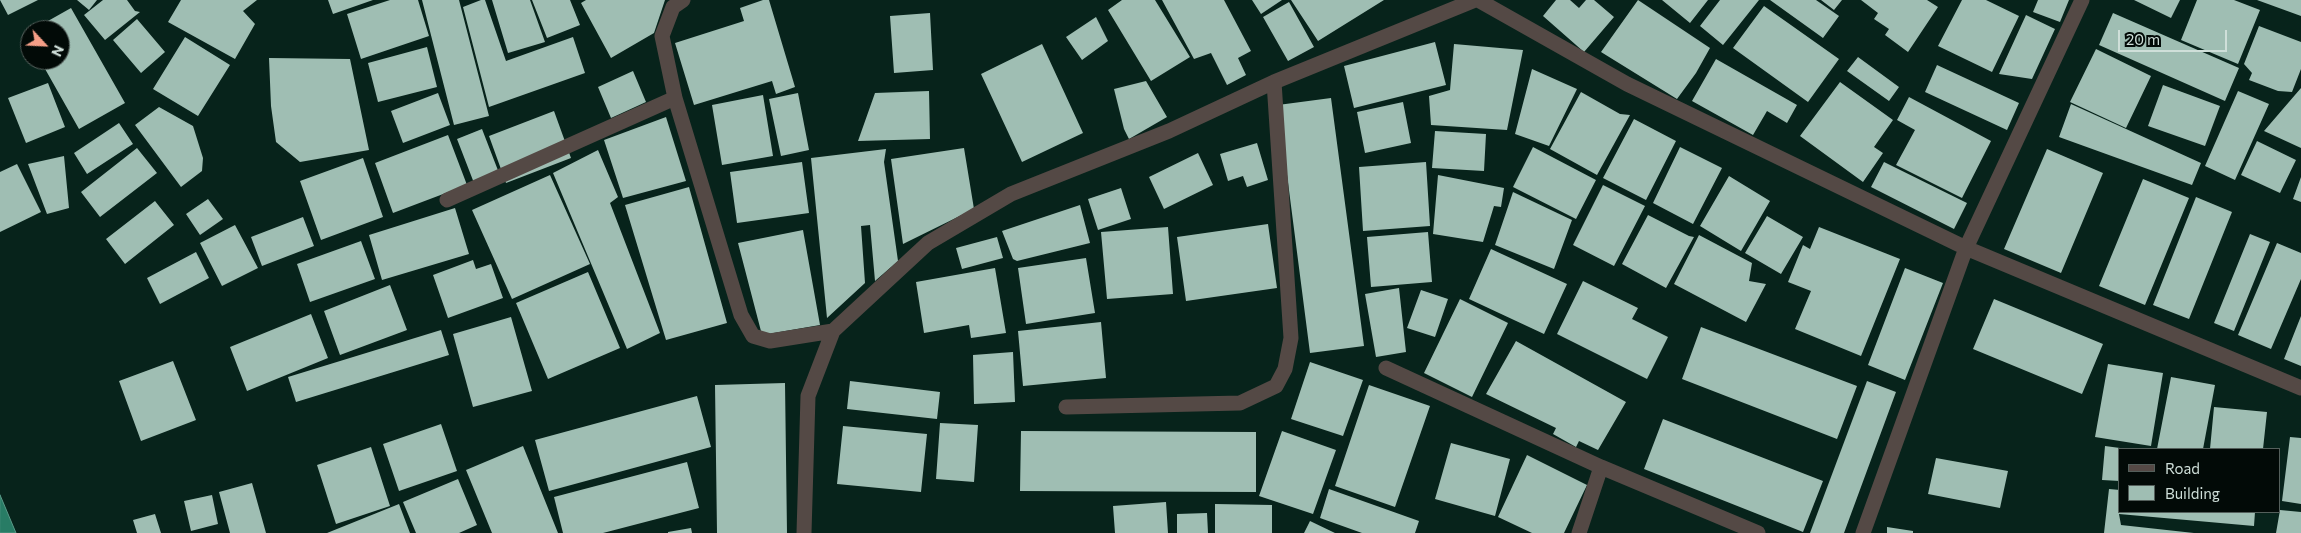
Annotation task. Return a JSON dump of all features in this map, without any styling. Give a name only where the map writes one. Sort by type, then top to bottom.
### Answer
[{"type":"street","points":[[683,0],[673,7],[662,36],[675,98],[741,315],[753,336],[770,341],[833,331]]},
{"type":"street","points":[[804,533],[808,396],[833,331],[928,243],[1011,194],[1169,131],[1274,82],[1476,0],[1627,84],[1966,248],[2301,388]]},
{"type":"street","points":[[1863,533],[1966,248],[2082,0]]},
{"type":"street","points":[[1066,407],[1240,403],[1276,386],[1286,369],[1291,338],[1274,82]]},
{"type":"street","points":[[447,200],[675,98]]},
{"type":"street","points":[[1386,368],[1600,467],[1758,533]]},
{"type":"street","points":[[1579,533],[1600,467]]},
{"type":"shaded area","points":[[0,495],[16,533],[0,533]]},
{"type":"building","points":[[0,0],[38,0],[8,15]]},
{"type":"building","points":[[77,0],[97,0],[89,10]]},
{"type":"building","points":[[103,0],[127,0],[135,11],[140,12],[105,40],[84,15]]},
{"type":"building","points":[[181,0],[257,0],[243,11],[255,24],[235,59],[168,22]]},
{"type":"building","points":[[328,0],[373,0],[333,14]]},
{"type":"building","points":[[390,0],[418,0],[429,36],[361,59],[347,14]]},
{"type":"building","points":[[422,0],[459,0],[489,116],[454,125]]},
{"type":"building","points":[[485,0],[506,61],[573,37],[585,73],[489,107],[463,7]]},
{"type":"building","points":[[492,0],[530,0],[545,42],[508,53]]},
{"type":"building","points":[[532,0],[570,0],[580,25],[547,38]]},
{"type":"building","points":[[586,0],[665,0],[654,33],[611,58],[581,3]]},
{"type":"building","points":[[763,0],[769,0],[795,87],[776,94],[772,81],[694,105],[675,43],[744,21],[740,8]]},
{"type":"building","points":[[1122,0],[1155,0],[1190,57],[1151,81],[1108,10]]},
{"type":"building","points":[[1162,0],[1224,0],[1251,51],[1238,58],[1246,75],[1227,85],[1211,53],[1194,59]]},
{"type":"building","points":[[1252,0],[1282,0],[1261,14]]},
{"type":"building","points":[[1291,0],[1384,0],[1318,41]]},
{"type":"building","points":[[1556,0],[1570,0],[1579,8],[1586,0],[1594,0],[1614,17],[1584,52],[1543,16]]},
{"type":"building","points":[[1638,0],[1710,48],[1696,73],[1677,99],[1601,52]]},
{"type":"building","points":[[1662,0],[1708,0],[1690,23]]},
{"type":"building","points":[[1720,0],[1759,0],[1723,45],[1700,26]]},
{"type":"building","points":[[1770,0],[1816,0],[1839,16],[1823,38]]},
{"type":"building","points":[[1821,0],[1842,0],[1834,10]]},
{"type":"building","points":[[1861,0],[1927,0],[1938,7],[1908,52],[1885,35],[1889,29],[1874,19],[1878,13]]},
{"type":"building","points":[[1962,0],[1986,0],[2019,16],[1992,72],[1938,46]]},
{"type":"building","points":[[2038,0],[2069,0],[2060,22],[2033,12]]},
{"type":"building","points":[[2134,0],[2180,0],[2171,18]]},
{"type":"building","points":[[2197,0],[2234,0],[2260,10],[2238,64],[2181,40]]},
{"type":"building","points":[[2257,0],[2301,0],[2301,16]]},
{"type":"building","points":[[1289,2],[1314,47],[1288,61],[1263,17]]},
{"type":"building","points":[[1764,6],[1839,59],[1808,102],[1733,48]]},
{"type":"building","points":[[71,8],[125,103],[79,129],[46,70],[70,70],[70,20],[50,20]]},
{"type":"building","points":[[930,13],[933,70],[894,73],[890,16]]},
{"type":"building","points":[[2113,13],[2239,68],[2225,101],[2099,45]]},
{"type":"building","points":[[2026,15],[2055,29],[2032,79],[1999,74]]},
{"type":"building","points":[[1096,17],[1108,41],[1082,60],[1066,37]]},
{"type":"building","points":[[137,19],[165,52],[141,73],[113,40]]},
{"type":"building","points":[[2259,26],[2301,42],[2301,69],[2292,92],[2278,91],[2249,80],[2252,73],[2244,64]]},
{"type":"building","points":[[185,37],[230,65],[198,116],[153,89]]},
{"type":"building","points":[[1435,42],[1446,85],[1354,108],[1344,66]]},
{"type":"building","points":[[1042,44],[1083,133],[1022,162],[981,74]]},
{"type":"building","points":[[1454,44],[1523,50],[1507,130],[1431,125],[1429,96],[1450,90]]},
{"type":"building","points":[[427,47],[437,87],[378,102],[368,63]]},
{"type":"building","points":[[2096,49],[2151,76],[2126,128],[2070,102]]},
{"type":"building","points":[[1858,57],[1899,87],[1889,101],[1847,71]]},
{"type":"building","points":[[269,58],[350,59],[369,150],[300,162],[276,142],[271,106]]},
{"type":"building","points":[[1716,59],[1797,105],[1787,123],[1767,111],[1753,135],[1692,101]]},
{"type":"building","points":[[1937,65],[2019,103],[2007,130],[1925,92]]},
{"type":"building","points":[[1532,69],[1577,89],[1549,146],[1515,134]]},
{"type":"building","points":[[633,71],[646,102],[611,118],[598,87]]},
{"type":"building","points":[[1146,81],[1167,117],[1129,139],[1124,129],[1114,89]]},
{"type":"building","points":[[1840,82],[1893,120],[1874,147],[1883,153],[1863,182],[1800,136]]},
{"type":"building","points":[[48,83],[65,127],[26,143],[8,98]]},
{"type":"building","points":[[2163,85],[2220,106],[2205,146],[2148,126]]},
{"type":"building","points":[[2301,88],[2301,148],[2264,131]]},
{"type":"building","points":[[929,91],[930,139],[858,141],[875,93]]},
{"type":"building","points":[[2238,91],[2269,104],[2235,180],[2205,166]]},
{"type":"building","points":[[1581,92],[1620,114],[1630,115],[1597,175],[1550,149]]},
{"type":"building","points":[[438,93],[450,125],[403,143],[391,111]]},
{"type":"building","points":[[798,93],[809,150],[781,156],[769,99]]},
{"type":"building","points":[[763,95],[773,156],[722,165],[712,105]]},
{"type":"building","points":[[1909,97],[1991,141],[1962,198],[1896,165],[1915,130],[1897,120]]},
{"type":"building","points":[[1331,98],[1364,346],[1310,353],[1278,105]]},
{"type":"building","points":[[1403,102],[1411,143],[1365,153],[1357,112]]},
{"type":"building","points":[[2071,104],[2201,163],[2192,185],[2059,137]]},
{"type":"building","points":[[159,107],[193,126],[203,158],[202,171],[181,187],[135,125]]},
{"type":"building","points":[[554,111],[571,158],[506,183],[489,136]]},
{"type":"building","points":[[666,117],[686,181],[623,198],[604,140]]},
{"type":"building","points":[[1634,119],[1676,141],[1646,200],[1603,178]]},
{"type":"building","points":[[119,123],[133,144],[87,174],[74,153]]},
{"type":"building","points":[[482,129],[499,173],[474,183],[457,139]]},
{"type":"building","points":[[1435,131],[1486,134],[1484,171],[1432,168]]},
{"type":"building","points":[[448,135],[467,185],[393,213],[375,163]]},
{"type":"building","points":[[2257,141],[2296,160],[2280,193],[2241,175]]},
{"type":"building","points":[[1257,143],[1268,180],[1247,187],[1243,176],[1228,181],[1220,154]]},
{"type":"building","points":[[1533,147],[1596,180],[1576,219],[1513,187]]},
{"type":"building","points":[[1680,147],[1722,168],[1693,224],[1653,203]]},
{"type":"building","points":[[137,148],[157,173],[100,217],[81,192]]},
{"type":"building","points":[[964,148],[974,209],[903,244],[891,159]]},
{"type":"building","points":[[886,149],[884,162],[898,261],[875,281],[870,225],[861,226],[865,283],[827,318],[811,158]]},
{"type":"building","points":[[2047,149],[2103,173],[2061,273],[2004,249]]},
{"type":"building","points":[[598,150],[618,197],[610,203],[660,333],[627,349],[553,173]]},
{"type":"building","points":[[1198,153],[1213,185],[1164,209],[1149,177]]},
{"type":"building","points":[[64,156],[69,208],[47,214],[28,164]]},
{"type":"building","points":[[363,158],[383,217],[321,240],[300,181]]},
{"type":"building","points":[[802,162],[809,213],[737,223],[730,172]]},
{"type":"building","points":[[1426,162],[1430,226],[1363,231],[1359,167]]},
{"type":"building","points":[[1884,162],[1967,203],[1954,229],[1871,187]]},
{"type":"building","points":[[17,164],[41,212],[0,232],[0,172]]},
{"type":"building","points":[[550,175],[590,264],[512,299],[472,210]]},
{"type":"building","points":[[1438,175],[1504,188],[1501,207],[1494,206],[1483,242],[1433,234]]},
{"type":"building","points":[[1729,176],[1770,201],[1741,251],[1700,226]]},
{"type":"building","points":[[2301,177],[2301,202],[2293,199]]},
{"type":"building","points":[[2143,179],[2189,198],[2145,305],[2099,286]]},
{"type":"building","points":[[1603,185],[1645,206],[1614,266],[1573,245]]},
{"type":"building","points":[[689,187],[727,323],[666,340],[625,205]]},
{"type":"building","points":[[1121,188],[1131,219],[1098,230],[1088,199]]},
{"type":"building","points":[[1513,192],[1572,220],[1554,269],[1495,245]]},
{"type":"building","points":[[2196,197],[2232,212],[2189,319],[2153,305]]},
{"type":"building","points":[[208,199],[223,219],[200,235],[186,214]]},
{"type":"building","points":[[155,201],[174,225],[125,264],[106,239]]},
{"type":"building","points":[[1080,205],[1090,243],[1017,261],[1013,259],[1002,231]]},
{"type":"building","points":[[455,208],[469,254],[382,280],[369,235]]},
{"type":"building","points":[[1648,215],[1694,237],[1666,288],[1622,264]]},
{"type":"building","points":[[1767,216],[1803,237],[1781,274],[1745,253]]},
{"type":"building","points":[[303,217],[314,246],[262,266],[251,237]]},
{"type":"building","points":[[1268,224],[1277,288],[1186,301],[1177,237]]},
{"type":"building","points":[[235,225],[258,268],[222,286],[200,243]]},
{"type":"building","points":[[1168,227],[1173,294],[1107,299],[1101,232]]},
{"type":"building","points":[[1819,227],[1900,259],[1861,356],[1795,329],[1811,291],[1788,282],[1803,245],[1810,249]]},
{"type":"building","points":[[803,230],[820,325],[762,335],[738,243]]},
{"type":"building","points":[[1428,232],[1432,282],[1371,287],[1367,237]]},
{"type":"building","points":[[2250,234],[2270,242],[2234,331],[2214,323]]},
{"type":"building","points":[[1699,235],[1752,263],[1749,281],[1766,284],[1746,322],[1674,284]]},
{"type":"building","points":[[997,237],[1003,258],[962,269],[956,248]]},
{"type":"building","points":[[361,241],[375,279],[310,302],[297,264]]},
{"type":"building","points":[[2277,243],[2301,253],[2301,279],[2271,349],[2238,335]]},
{"type":"building","points":[[1491,249],[1567,284],[1544,334],[1469,299]]},
{"type":"building","points":[[196,252],[209,278],[160,304],[147,278]]},
{"type":"building","points":[[1086,258],[1095,313],[1026,324],[1018,268]]},
{"type":"building","points":[[473,260],[476,269],[491,264],[503,298],[448,318],[433,275]]},
{"type":"building","points":[[995,268],[1006,333],[971,338],[969,325],[924,333],[916,282]]},
{"type":"building","points":[[1905,268],[1943,283],[1905,380],[1868,365]]},
{"type":"building","points":[[588,272],[620,348],[548,379],[516,303]]},
{"type":"building","points":[[1583,281],[1638,308],[1632,319],[1668,337],[1647,379],[1557,334]]},
{"type":"building","points":[[390,285],[407,330],[340,355],[324,311]]},
{"type":"building","points":[[1399,288],[1406,352],[1376,357],[1365,294]]},
{"type":"building","points":[[1421,290],[1448,299],[1435,337],[1407,328]]},
{"type":"building","points":[[1460,299],[1508,323],[1472,397],[1424,373]]},
{"type":"building","points":[[1994,299],[2103,344],[2082,394],[1973,349]]},
{"type":"building","points":[[311,314],[328,358],[247,391],[230,347]]},
{"type":"building","points":[[2301,316],[2301,366],[2284,359]]},
{"type":"building","points":[[511,317],[532,391],[473,407],[453,334]]},
{"type":"building","points":[[1101,322],[1106,378],[1023,386],[1018,331]]},
{"type":"building","points":[[1701,327],[1857,386],[1837,439],[1682,379]]},
{"type":"building","points":[[441,330],[449,355],[296,402],[288,377]]},
{"type":"building","points":[[1516,341],[1626,402],[1598,450],[1579,441],[1576,447],[1553,434],[1556,428],[1486,394]]},
{"type":"building","points":[[1013,352],[1015,402],[974,404],[973,355]]},
{"type":"building","points":[[173,361],[196,420],[141,441],[119,381]]},
{"type":"building","points":[[1310,362],[1363,380],[1343,436],[1291,419]]},
{"type":"building","points":[[2108,364],[2163,373],[2151,446],[2095,437]]},
{"type":"building","points":[[2171,377],[2215,385],[2203,448],[2157,448]]},
{"type":"building","points":[[850,381],[940,392],[937,419],[847,409]]},
{"type":"building","points":[[1867,381],[1896,392],[1844,533],[1810,533]]},
{"type":"building","points":[[785,383],[787,533],[717,533],[715,385]]},
{"type":"building","points":[[1369,385],[1430,406],[1395,507],[1335,486]]},
{"type":"building","points":[[697,396],[711,447],[549,491],[535,440]]},
{"type":"building","points":[[2214,407],[2267,412],[2263,448],[2210,448]]},
{"type":"building","points":[[1663,419],[1823,481],[1803,532],[1644,469]]},
{"type":"building","points":[[940,423],[978,425],[974,482],[936,479]]},
{"type":"building","points":[[441,424],[457,471],[399,491],[383,444]]},
{"type":"building","points":[[843,426],[927,434],[921,492],[837,484]]},
{"type":"building","points":[[1021,431],[1256,432],[1256,492],[1020,491]]},
{"type":"building","points":[[1282,431],[1336,450],[1313,514],[1259,496]]},
{"type":"building","points":[[2290,437],[2301,438],[2301,504],[2282,501]]},
{"type":"building","points":[[1451,443],[1510,459],[1495,516],[1435,499]]},
{"type":"building","points":[[523,446],[558,533],[492,533],[466,470]]},
{"type":"building","points":[[2105,446],[2120,448],[2118,448],[2118,481],[2102,480]]},
{"type":"building","points":[[371,447],[390,506],[336,524],[317,465]]},
{"type":"building","points":[[1527,455],[1587,485],[1564,533],[1532,533],[1498,517]]},
{"type":"building","points":[[1936,458],[2008,471],[2000,508],[1928,494]]},
{"type":"building","points":[[687,462],[699,508],[603,533],[563,533],[554,497]]},
{"type":"building","points":[[458,479],[477,525],[459,533],[416,533],[403,502]]},
{"type":"building","points":[[252,483],[266,533],[230,533],[219,492]]},
{"type":"building","points":[[1329,489],[1419,521],[1415,533],[1362,533],[1320,518]]},
{"type":"building","points":[[2109,489],[2118,490],[2118,513],[2255,513],[2254,526],[2119,514],[2121,525],[2194,533],[2104,533]]},
{"type":"building","points":[[212,495],[218,524],[191,531],[184,501]]},
{"type":"building","points":[[1166,502],[1168,533],[1115,533],[1113,506]]},
{"type":"building","points":[[399,504],[410,533],[327,533]]},
{"type":"building","points":[[1215,504],[1272,505],[1272,533],[1215,533]]},
{"type":"building","points":[[2281,510],[2301,512],[2301,533],[2276,533]]},
{"type":"building","points":[[1207,513],[1208,533],[1177,533],[1177,514]]},
{"type":"building","points":[[155,514],[161,533],[137,533],[133,520]]},
{"type":"building","points":[[1310,521],[1335,533],[1304,533]]},
{"type":"building","points":[[1887,527],[1913,531],[1913,533],[1887,533]]},
{"type":"building","points":[[691,528],[692,533],[668,533],[668,532]]}]
